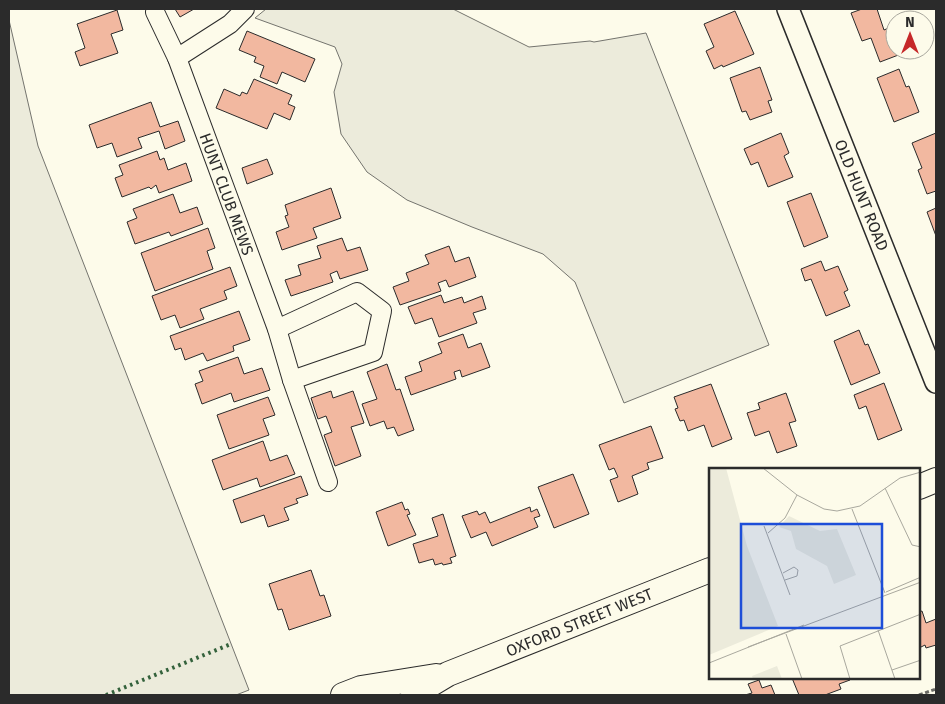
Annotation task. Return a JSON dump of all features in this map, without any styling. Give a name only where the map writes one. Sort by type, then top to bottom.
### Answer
[{"type":"main road","points":[[920,488],[936,480]]},
{"type":"main road","name":"OXFORD STREET WEST","points":[[413,695],[448,674],[709,570]]},
{"type":"main road","name":"OXFORD STREET WEST","points":[[343,695],[361,688],[448,674]]},
{"type":"street","points":[[177,58],[230,24],[245,9]]},
{"type":"street","name":"OLD HUNT ROAD","points":[[788,9],[936,382]]},
{"type":"street","name":"HUNT CLUB MEWS","points":[[155,12],[177,58],[277,329],[292,380],[328,482]]},
{"type":"street","points":[[277,329],[357,292],[382,311],[373,352],[292,380]]},
{"type":"path","points":[[919,695],[936,689]]},
{"type":"shaded area","points":[[266,9],[453,9],[529,47],[594,42],[646,33],[769,345],[624,403],[575,282],[543,254],[407,200],[367,172],[341,134],[334,92],[342,64],[335,47],[255,18]]},
{"type":"shaded area","points":[[9,20],[38,146],[249,690],[236,695],[9,695]]},
{"type":"building","points":[[175,9],[194,9],[180,17]]},
{"type":"building","points":[[862,9],[877,9],[885,30],[885,60],[880,62],[871,38],[862,41],[851,13]]},
{"type":"building","points":[[117,10],[123,30],[111,34],[118,53],[80,66],[75,52],[85,48],[77,24]]},
{"type":"building","points":[[735,11],[754,54],[714,69],[706,51],[714,47],[704,24]]},
{"type":"building","points":[[247,31],[315,59],[305,82],[282,72],[277,84],[260,77],[264,66],[254,62],[256,57],[239,50]]},
{"type":"building","points":[[760,67],[772,100],[768,101],[772,112],[750,120],[746,111],[742,112],[730,78]]},
{"type":"building","points":[[899,69],[906,87],[909,86],[919,112],[894,122],[877,78]]},
{"type":"building","points":[[254,79],[292,95],[288,104],[295,107],[290,120],[274,113],[267,129],[216,108],[224,89],[240,96],[242,92],[247,94]]},
{"type":"building","points":[[151,102],[160,127],[178,121],[185,141],[165,149],[159,131],[138,138],[142,148],[117,157],[112,143],[97,148],[89,125]]},
{"type":"building","points":[[781,133],[789,153],[784,156],[793,177],[768,187],[758,162],[751,165],[744,149]]},
{"type":"building","points":[[936,133],[936,191],[927,194],[918,170],[922,168],[912,143]]},
{"type":"building","points":[[157,151],[160,160],[164,158],[168,170],[186,163],[192,181],[159,193],[156,185],[151,189],[149,187],[122,197],[115,178],[123,175],[119,165]]},
{"type":"building","points":[[267,159],[273,174],[247,184],[242,168]]},
{"type":"building","points":[[331,188],[341,218],[313,228],[317,238],[282,250],[276,232],[289,227],[285,216],[288,215],[285,205]]},
{"type":"building","points":[[811,193],[828,237],[804,247],[787,202]]},
{"type":"building","points":[[173,194],[180,213],[197,207],[203,224],[171,236],[169,232],[135,244],[127,222],[137,218],[133,209]]},
{"type":"building","points":[[936,208],[936,236],[927,212]]},
{"type":"building","points":[[208,228],[215,248],[207,251],[213,269],[155,291],[141,253]]},
{"type":"building","points":[[342,238],[347,251],[360,247],[368,270],[340,279],[337,271],[330,274],[333,282],[291,296],[285,280],[301,275],[298,265],[321,258],[317,246]]},
{"type":"building","points":[[449,246],[455,262],[469,257],[476,277],[449,287],[446,280],[438,283],[441,291],[400,305],[393,287],[409,281],[406,273],[429,264],[425,255]]},
{"type":"building","points":[[821,261],[825,271],[838,266],[848,290],[844,292],[850,306],[826,316],[811,279],[805,281],[801,269]]},
{"type":"building","points":[[230,267],[237,286],[224,291],[227,299],[200,309],[204,319],[180,328],[175,315],[161,320],[152,296]]},
{"type":"building","points":[[441,295],[444,303],[462,297],[464,303],[482,296],[486,309],[473,313],[477,323],[439,337],[432,318],[415,324],[408,307]]},
{"type":"building","points":[[239,311],[250,340],[233,346],[234,351],[207,361],[203,353],[185,360],[181,348],[175,350],[170,336]]},
{"type":"building","points":[[859,330],[865,345],[868,344],[880,373],[851,385],[834,341]]},
{"type":"building","points":[[463,334],[468,348],[481,343],[490,367],[462,377],[460,370],[454,372],[456,379],[411,395],[405,377],[422,371],[419,362],[442,353],[438,343]]},
{"type":"building","points":[[238,357],[244,374],[262,368],[270,390],[234,402],[231,393],[202,404],[195,384],[203,381],[199,371]]},
{"type":"building","points":[[387,364],[396,390],[400,389],[414,430],[398,436],[394,427],[387,429],[384,421],[370,426],[362,404],[377,399],[367,372]]},
{"type":"building","points":[[884,383],[902,430],[878,440],[866,406],[859,409],[854,395]]},
{"type":"building","points":[[711,384],[732,439],[712,447],[704,425],[688,431],[684,420],[680,421],[675,409],[678,408],[674,397]]},
{"type":"building","points":[[331,391],[333,398],[353,391],[364,423],[351,427],[361,456],[335,466],[324,435],[332,432],[326,416],[318,419],[311,398]]},
{"type":"building","points":[[786,393],[796,421],[789,423],[797,446],[777,453],[769,431],[755,436],[747,413],[760,409],[758,403]]},
{"type":"building","points":[[268,397],[275,415],[263,419],[269,435],[229,449],[217,415]]},
{"type":"building","points":[[651,426],[663,458],[647,463],[649,469],[632,476],[638,494],[618,502],[610,480],[618,477],[614,468],[609,470],[599,445]]},
{"type":"building","points":[[263,441],[270,461],[287,455],[295,474],[260,487],[257,478],[223,490],[212,460]]},
{"type":"building","points":[[573,474],[589,514],[554,528],[538,487]]},
{"type":"building","points":[[301,476],[308,495],[296,499],[298,503],[284,508],[289,520],[268,527],[264,515],[241,523],[233,500]]},
{"type":"building","points":[[402,502],[405,510],[408,509],[410,514],[407,515],[416,535],[388,546],[376,512]]},
{"type":"building","points":[[530,507],[531,512],[537,509],[540,516],[534,518],[538,527],[492,546],[486,532],[471,538],[462,516],[477,511],[479,515],[485,512],[490,523]]},
{"type":"building","points":[[443,514],[456,556],[450,558],[452,563],[443,565],[442,563],[435,565],[433,559],[419,563],[413,544],[438,536],[432,518]]},
{"type":"building","points":[[311,570],[320,596],[324,595],[331,616],[289,630],[282,609],[278,610],[269,584]]},
{"type":"building","points":[[922,611],[926,623],[936,619],[936,645],[926,648],[925,645],[920,648],[920,612]]},
{"type":"building","points":[[792,679],[850,679],[839,684],[841,689],[825,695],[799,695]]},
{"type":"building","points":[[759,680],[762,688],[771,685],[775,695],[745,695],[752,693],[748,684]]},
{"type":"hedge","points":[[106,695],[231,644]]}]
